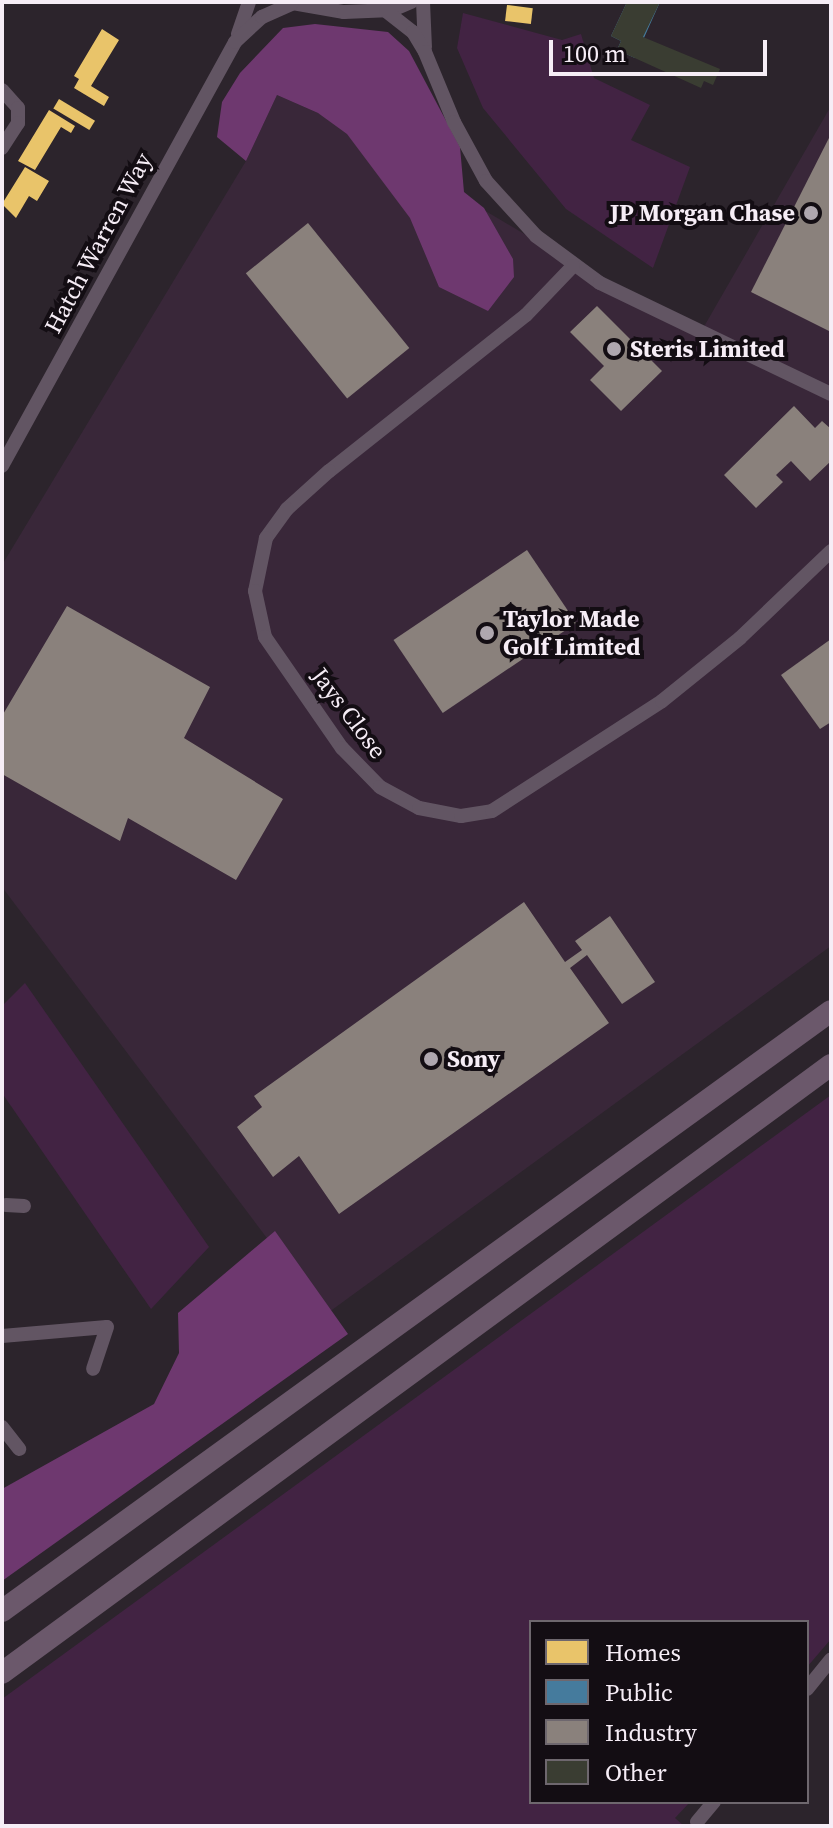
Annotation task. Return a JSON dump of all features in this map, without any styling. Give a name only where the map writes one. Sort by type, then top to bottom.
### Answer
[{"type":"highway","points":[[2,1611],[831,1011]]},
{"type":"highway","points":[[2,1673],[831,1065]]},
{"type":"street","name":"Hatch Warren Way","points":[[2,466],[235,42],[249,2]]},
{"type":"street","points":[[289,3],[336,12],[386,11],[411,2]]},
{"type":"street","points":[[423,2],[425,52]]},
{"type":"street","name":"Hatch Warren Way","points":[[235,42],[262,17],[289,3]]},
{"type":"street","points":[[386,11],[413,32],[425,52],[454,122],[486,181],[517,218],[573,266],[831,394]]},
{"type":"street","points":[[2,90],[18,108],[18,123],[2,148]]},
{"type":"street","name":"Jays Close","points":[[573,266],[526,315],[329,471],[287,509],[266,538],[255,591],[265,637],[342,748],[380,787],[419,808],[461,816],[492,811],[662,701],[740,638],[831,551]]},
{"type":"street","points":[[3,1205],[24,1206]]},
{"type":"street","points":[[2,1336],[107,1327],[93,1369]]},
{"type":"street","points":[[2,1427],[19,1449]]},
{"type":"street","points":[[809,1686],[831,1659]]},
{"type":"street","points":[[697,1822],[712,1804]]},
{"type":"shaded area","points":[[463,13],[562,40],[581,34],[594,78],[650,105],[631,140],[690,167],[653,268],[566,209],[483,108],[457,48]]},
{"type":"shaded area","points":[[315,24],[388,32],[409,51],[460,147],[464,192],[484,208],[513,259],[514,277],[488,311],[439,287],[410,218],[347,134],[318,113],[277,95],[246,161],[217,137],[222,102],[240,73],[283,28]]},
{"type":"shaded area","points":[[277,95],[327,117],[698,337],[831,106],[831,946],[325,1315],[2,887],[2,565],[246,161]]},
{"type":"shaded area","points":[[25,983],[209,1247],[151,1309],[2,1093],[2,1006]]},
{"type":"shaded area","points":[[831,1095],[831,1639],[809,1665],[809,1620],[529,1620],[529,1804],[688,1804],[675,1818],[684,1826],[2,1826],[2,1699]]},
{"type":"shaded area","points":[[275,1231],[348,1334],[2,1581],[2,1489],[154,1404],[179,1353],[178,1313]]},
{"type":"building: Homes","points":[[507,5],[533,8],[531,24],[505,21]]},
{"type":"building: Homes","points":[[102,29],[119,40],[91,86],[109,97],[104,106],[74,88],[79,79],[74,76]]},
{"type":"building: Homes","points":[[59,99],[95,121],[89,130],[53,108]]},
{"type":"building: Homes","points":[[49,110],[75,126],[71,133],[61,127],[35,170],[18,161]]},
{"type":"building: Homes","points":[[25,167],[49,181],[37,201],[29,196],[16,218],[2,204]]},
{"type":"building: Public","points":[[627,2],[660,2],[635,58],[617,50],[621,41],[611,36]]},
{"type":"building: Industry","name":"JP Morgan Chase","points":[[831,134],[831,332],[751,292]]},
{"type":"building: Industry","points":[[308,223],[409,348],[347,398],[246,273]]},
{"type":"building: Industry","name":"Steris Limited","points":[[597,306],[662,371],[621,411],[590,380],[604,366],[570,332]]},
{"type":"building: Industry","points":[[794,406],[815,428],[822,421],[831,429],[831,461],[810,481],[791,461],[776,475],[783,482],[756,508],[724,475]]},
{"type":"building: Industry","name":"Taylor Made Golf Limited","points":[[527,550],[576,623],[443,713],[394,640]]},
{"type":"building: Industry","points":[[67,606],[210,687],[184,738],[283,799],[236,880],[128,818],[120,841],[2,774],[2,716]]},
{"type":"building: Industry","points":[[831,639],[831,722],[820,729],[781,675]]},
{"type":"building: Industry","name":"Sony","points":[[524,902],[565,962],[582,950],[575,941],[610,916],[655,982],[622,1004],[587,955],[570,968],[609,1023],[339,1214],[299,1156],[273,1177],[237,1127],[262,1107],[254,1096]]},
{"type":"building: Other","points":[[627,2],[660,2],[643,37],[720,69],[713,85],[704,81],[701,88],[617,50],[621,41],[611,36]]},
{"type":"place","name":"JP Morgan Chase","points":[[811,213]]},
{"type":"place","name":"Steris Limited","points":[[614,349]]},
{"type":"place","name":"Taylor Made Golf Limited","points":[[487,633]]},
{"type":"place","name":"Sony","points":[[431,1059]]}]
